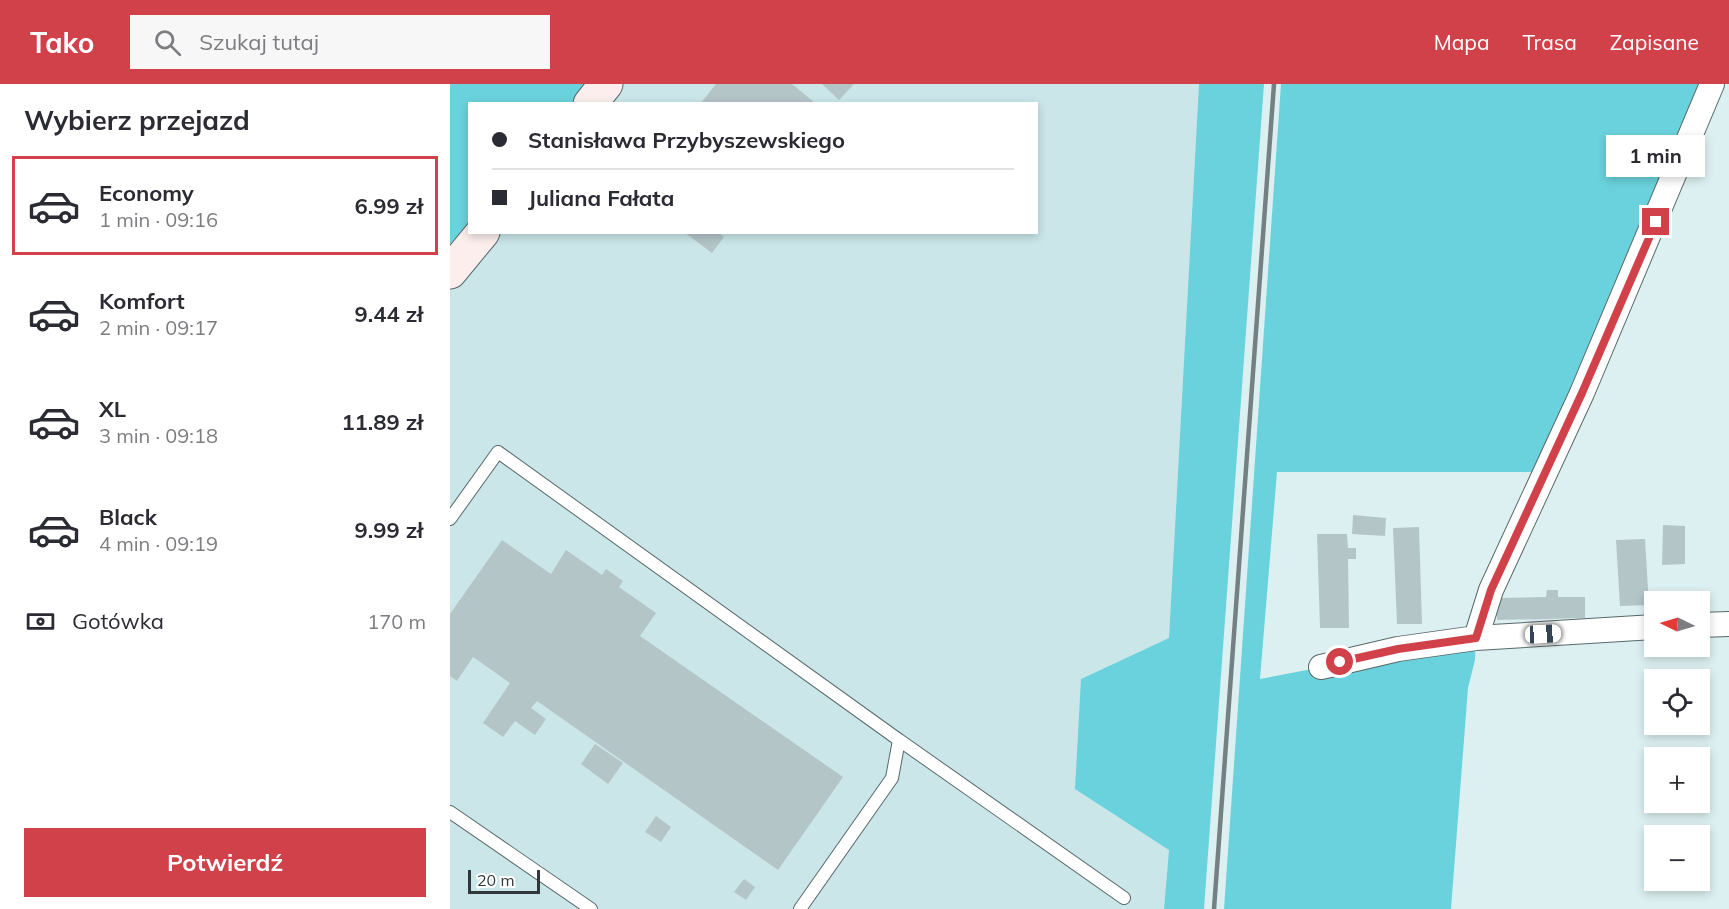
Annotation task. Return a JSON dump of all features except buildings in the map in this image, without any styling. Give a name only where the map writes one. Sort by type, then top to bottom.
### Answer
[{"type":"street","points":[[592,102],[606,84]]},
{"type":"street","points":[[1476,638],[1491,590],[1586,382],[1712,84]]},
{"type":"street","points":[[450,272],[481,234]]},
{"type":"street","points":[[1710,625],[1729,624]]},
{"type":"street","points":[[1321,667],[1398,649],[1476,638],[1644,628]]},
{"type":"lane","points":[[450,519],[498,452],[899,740],[1124,898]]},
{"type":"lane","points":[[800,909],[892,778],[899,740]]},
{"type":"lane","points":[[450,812],[591,909]]},
{"type":"shaded area","points":[[450,84],[606,84],[591,102],[468,102],[469,234],[450,272]]},
{"type":"shaded area","points":[[606,84],[1199,84],[1169,638],[1081,679],[1169,850],[1164,909],[450,909],[450,272],[482,234],[1038,234],[1038,102],[591,102]]},
{"type":"shaded area","points":[[1199,84],[1264,84],[1204,909],[1164,909],[1169,850],[1075,789],[1081,679],[1169,638]]},
{"type":"shaded area","points":[[1281,84],[1712,84],[1545,472],[1277,472],[1260,679],[1476,638],[1475,660],[1468,688],[1451,909],[1224,909]]},
{"type":"railway","points":[[1214,909],[1274,84]]},
{"type":"route","points":[[1340,662],[1398,649],[1476,638],[1491,590],[1582,393],[1656,222]]}]
